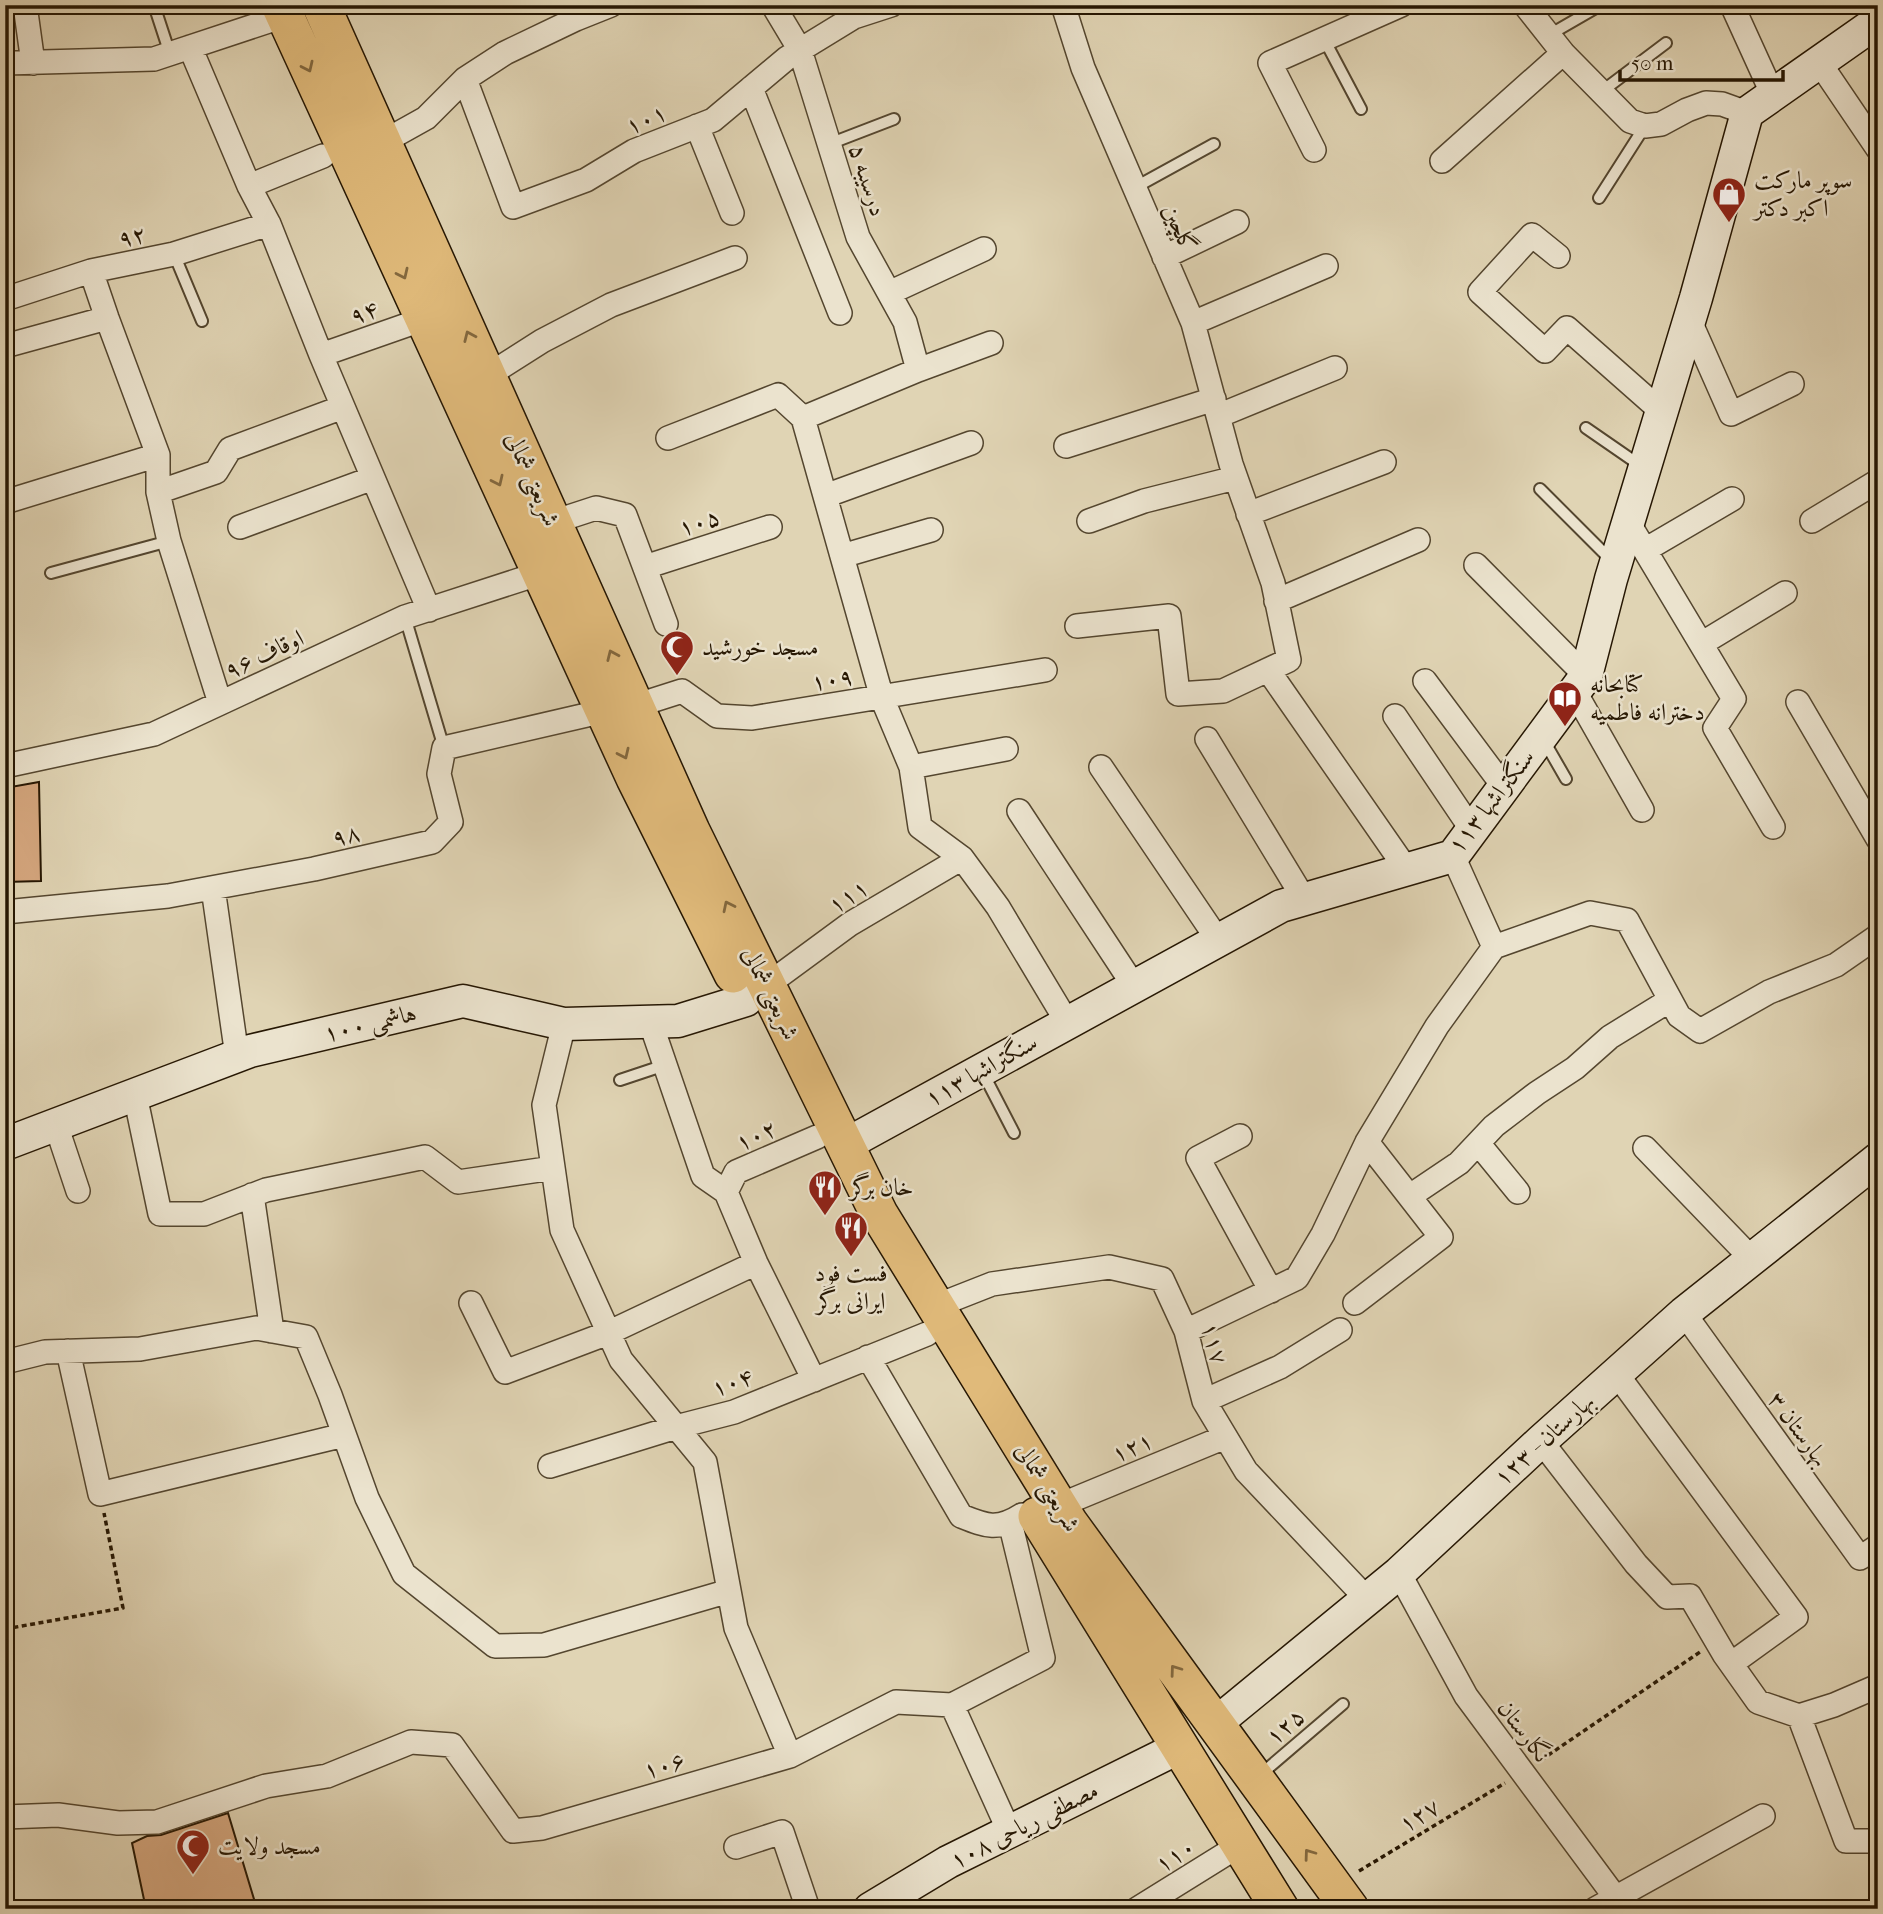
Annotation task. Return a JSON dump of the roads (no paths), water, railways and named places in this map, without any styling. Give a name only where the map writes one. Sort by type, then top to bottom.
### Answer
[{"type":"main road","name":"شریعتی شمالی","points":[[321,5],[553,522],[620,708],[679,836],[831,1140],[879,1214],[1033,1512],[1280,1909]]},
{"type":"main road","name":"شریعتی شمالی","points":[[282,10],[541,573],[620,708]]},
{"type":"main road","name":"شریعتی شمالی","points":[[1033,1512],[1214,1724],[1341,1898]]},
{"type":"street","points":[[25,5],[33,62]]},
{"type":"street","points":[[383,142],[426,118],[465,79],[505,53],[611,5]]},
{"type":"street","name":"درسیبه ۵","points":[[773,5],[828,144],[858,237],[905,322],[918,370]]},
{"type":"street","name":"۱۰۱","points":[[465,79],[513,207],[586,180],[634,151],[713,120],[794,54],[854,18],[891,5]]},
{"type":"street","name":"گلچین","points":[[1063,5],[1083,68],[1193,323],[1235,478],[1272,583],[1289,660],[1223,691],[1178,694],[1169,616],[1077,626]]},
{"type":"street","points":[[1314,150],[1270,63],[1401,5]]},
{"type":"street","points":[[1524,5],[1563,53],[1601,92],[1630,121],[1645,126],[1661,124],[1686,110],[1706,103],[1722,104],[1747,113],[1878,21]]},
{"type":"street","points":[[1732,5],[1773,95]]},
{"type":"street","points":[[5,63],[154,59],[282,10]]},
{"type":"street","points":[[180,50],[269,224],[321,355],[429,610]]},
{"type":"street","points":[[1442,161],[1563,53]]},
{"type":"street","points":[[1819,62],[1878,149]]},
{"type":"street","points":[[751,88],[840,313]]},
{"type":"street","name":"سنگتراشها ۱۱۳","points":[[831,1140],[981,1070],[1281,906],[1453,856],[1580,684],[1689,319],[1747,113]]},
{"type":"street","points":[[697,126],[732,213]]},
{"type":"street","points":[[249,186],[323,156]]},
{"type":"street","points":[[1164,257],[1237,222]]},
{"type":"street","name":"۹۲","points":[[5,299],[91,271],[174,254],[269,224]]},
{"type":"street","points":[[1558,256],[1532,235],[1480,292],[1545,351],[1567,328],[1661,411]]},
{"type":"street","points":[[889,293],[984,249]]},
{"type":"street","points":[[487,376],[542,341],[611,305],[735,258]]},
{"type":"street","points":[[1193,323],[1326,266]]},
{"type":"street","points":[[91,271],[158,455],[158,492],[169,541],[220,703]]},
{"type":"street","points":[[5,346],[107,318]]},
{"type":"street","name":"۹۴","points":[[321,355],[424,319]]},
{"type":"street","points":[[1689,319],[1731,414],[1792,384]]},
{"type":"street","points":[[803,418],[991,343]]},
{"type":"street","points":[[1066,446],[1216,408],[1335,368]]},
{"type":"street","points":[[668,438],[778,395],[803,418],[882,698],[911,767],[920,827],[962,858],[998,907],[1067,1023]]},
{"type":"street","points":[[158,492],[216,472],[230,449],[343,407]]},
{"type":"street","points":[[825,496],[971,443]]},
{"type":"street","points":[[5,502],[158,455]]},
{"type":"street","points":[[1248,514],[1384,462]]},
{"type":"street","points":[[240,527],[373,478]]},
{"type":"street","points":[[1089,521],[1144,501],[1235,478]]},
{"type":"street","points":[[1812,522],[1878,481]]},
{"type":"street","points":[[1645,550],[1732,499]]},
{"type":"street","points":[[553,522],[596,508],[625,514],[666,624]]},
{"type":"street","points":[[1628,522],[1734,699],[1715,728],[1773,827]]},
{"type":"street","name":"۱۰۵","points":[[645,568],[770,527]]},
{"type":"street","points":[[842,556],[931,530]]},
{"type":"street","points":[[1276,601],[1418,540]]},
{"type":"street","points":[[1476,565],[1580,684],[1642,810]]},
{"type":"street","name":"اوقاف ۹۶","points":[[5,766],[154,734],[405,617],[541,573]]},
{"type":"street","points":[[1701,644],[1785,593]]},
{"type":"street","name":"۱۰۹","points":[[620,708],[682,691],[718,716],[752,718],[1045,670]]},
{"type":"street","points":[[1268,670],[1407,870]]},
{"type":"street","points":[[1425,681],[1504,787]]},
{"type":"street","points":[[1798,702],[1878,839]]},
{"type":"street","points":[[444,748],[620,708]]},
{"type":"street","points":[[1395,716],[1472,830]]},
{"type":"street","points":[[1207,739],[1304,899]]},
{"type":"street","name":"۹۸","points":[[5,912],[168,896],[314,869],[432,842],[451,822],[439,774],[444,748]]},
{"type":"street","points":[[911,767],[1006,749]]},
{"type":"street","points":[[1101,767],[1218,940]]},
{"type":"street","points":[[1019,811],[1134,986]]},
{"type":"street","points":[[1453,856],[1494,947]]},
{"type":"street","name":"۱۱۱","points":[[757,993],[849,925],[962,858]]},
{"type":"street","points":[[213,888],[237,1056]]},
{"type":"street","points":[[1186,1331],[1297,1278],[1323,1234],[1367,1142],[1437,1026],[1494,947],[1590,913],[1627,920],[1679,1016],[1700,1031],[1769,992],[1836,965],[1878,936]]},
{"type":"street","name":"هاشمی ۱۰۰","points":[[5,1144],[250,1051],[463,1001],[564,1024],[678,1021],[757,993]]},
{"type":"street","points":[[1410,1196],[1459,1163],[1494,1126],[1537,1093],[1576,1068],[1610,1037],[1670,1000]]},
{"type":"street","points":[[650,1021],[703,1176],[726,1192],[756,1263],[814,1380]]},
{"type":"street","points":[[564,1024],[544,1105],[562,1230],[621,1360],[705,1462],[736,1628],[790,1756]]},
{"type":"street","points":[[135,1095],[160,1214],[204,1214],[266,1190],[425,1157],[458,1182],[553,1168]]},
{"type":"street","points":[[56,1125],[78,1191]]},
{"type":"street","points":[[1240,1136],[1198,1158],[1271,1291]]},
{"type":"street","name":"۱۰۲","points":[[726,1192],[736,1172],[831,1140]]},
{"type":"street","points":[[1355,1303],[1441,1237],[1367,1142]]},
{"type":"street","points":[[1478,1143],[1518,1192]]},
{"type":"street","points":[[1645,1148],[1752,1259]]},
{"type":"street","name":"بهارستان - ۱۲۳","points":[[1214,1724],[1399,1573],[1684,1313],[1878,1159]]},
{"type":"street","points":[[253,1195],[272,1331]]},
{"type":"street","points":[[471,1303],[505,1372],[608,1333],[756,1263]]},
{"type":"street","name":"۱۱۷","points":[[932,1320],[992,1284],[1109,1267],[1162,1279],[1186,1331],[1204,1401],[1246,1471],[1367,1599]]},
{"type":"street","name":"بهارستان ۳","points":[[1684,1313],[1860,1558],[1878,1546]]},
{"type":"street","name":"۱۰۴","points":[[550,1466],[734,1412],[868,1357],[932,1320]]},
{"type":"street","points":[[5,1362],[45,1352],[140,1349],[256,1328],[306,1337],[368,1498],[404,1574],[495,1646],[544,1645],[729,1591]]},
{"type":"street","points":[[1204,1401],[1280,1367],[1340,1330]]},
{"type":"street","points":[[68,1351],[100,1494],[344,1435]]},
{"type":"street","points":[[868,1357],[961,1516],[986,1527],[1033,1512]]},
{"type":"street","points":[[1616,1373],[1796,1617],[1731,1664]]},
{"type":"street","name":"۱۲۱","points":[[1033,1512],[1225,1437]]},
{"type":"street","points":[[1541,1441],[1636,1564],[1667,1597],[1690,1596],[1731,1664],[1758,1702],[1799,1716],[1834,1705],[1878,1686]]},
{"type":"street","name":"۱۰۶","points":[[5,1818],[58,1815],[118,1823],[158,1822],[266,1786],[327,1776],[411,1742],[452,1745],[513,1831],[542,1828],[790,1756],[896,1702],[951,1704],[1043,1658],[1033,1512]]},
{"type":"street","name":"نگارستان","points":[[1399,1573],[1466,1696],[1620,1903]]},
{"type":"street","points":[[951,1704],[1009,1831]]},
{"type":"street","points":[[1799,1716],[1846,1841],[1878,1841]]},
{"type":"street","name":"مصطفی ریاحی ۱۰۸","points":[[870,1909],[948,1862],[1180,1747]]},
{"type":"street","points":[[1595,1909],[1620,1903],[1763,1816]]},
{"type":"street","points":[[736,1847],[782,1832],[808,1909]]},
{"type":"street","name":"۱۱۰","points":[[1138,1909],[1240,1845]]},
{"type":"lane","points":[[153,5],[180,50]]},
{"type":"lane","points":[[1549,35],[1601,5]]},
{"type":"lane","points":[[1324,39],[1361,109]]},
{"type":"lane","points":[[1601,92],[1666,43]]},
{"type":"lane","points":[[828,144],[894,119]]},
{"type":"lane","points":[[1599,198],[1645,126]]},
{"type":"lane","points":[[1134,188],[1214,144]]},
{"type":"lane","points":[[174,254],[202,321]]},
{"type":"lane","points":[[1586,428],[1644,468]]},
{"type":"lane","points":[[1540,489],[1615,564]]},
{"type":"lane","points":[[51,573],[169,541]]},
{"type":"lane","points":[[405,617],[444,748]]},
{"type":"lane","points":[[1542,736],[1566,779]]},
{"type":"lane","points":[[620,1080],[665,1065]]},
{"type":"lane","points":[[981,1070],[1014,1133]]},
{"type":"lane","name":"۱۲۵","points":[[1255,1779],[1343,1704]]},
{"type":"place","name":"سوپر مارکت اکبر دکتر","points":[[1729,224]]},
{"type":"place","name":"مسجد خورشید","points":[[677,677]]},
{"type":"place","name":"کتابحانه دخترانه فاطمیه","points":[[1565,728]]},
{"type":"place","name":"خان برگر","points":[[825,1217]]},
{"type":"place","name":"فست فود ایرانی برگر","points":[[851,1258]]},
{"type":"place","name":"مسجد ولایت","points":[[193,1876]]}]
